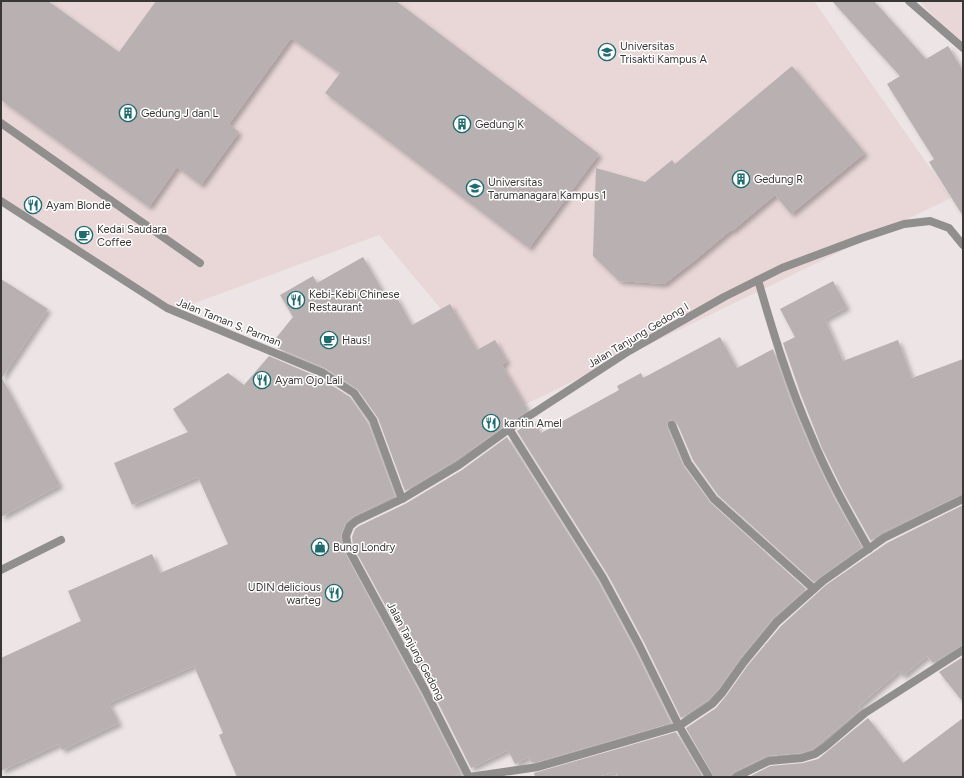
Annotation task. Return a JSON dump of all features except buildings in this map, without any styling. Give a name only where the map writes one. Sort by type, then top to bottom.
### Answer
[{"type":"street","points":[[909,1],[963,48]]},
{"type":"street","points":[[1,124],[200,263]]},
{"type":"street","name":"Jalan Taman S. Parman","points":[[1,201],[167,308],[323,373],[354,393],[373,420],[402,499]]},
{"type":"street","name":"Jalan Tanjung Gedong I","points":[[346,536],[350,526],[356,521],[402,499],[459,465],[509,429],[629,351],[724,297],[782,268],[904,224],[930,221],[949,228],[963,245]]},
{"type":"street","points":[[758,280],[773,332],[810,434],[838,493],[868,549]]},
{"type":"street","points":[[672,425],[688,463],[714,499],[814,589]]},
{"type":"street","points":[[509,429],[603,578],[639,645],[679,726],[709,777]]},
{"type":"street","points":[[469,777],[538,766],[679,726],[712,704],[777,622],[823,581],[884,538],[963,499]]},
{"type":"street","name":"Jalan Tanjung Gedong","points":[[346,536],[348,548],[425,690],[469,777]]},
{"type":"street","points":[[1,570],[61,540]]},
{"type":"street","points":[[736,777],[769,761],[802,758],[815,754],[865,713],[963,650]]},
{"type":"shaded area","name":"Universitas Tarumanagara Kampus 1","points":[[1,1],[814,1],[951,198],[522,406],[379,235],[176,310],[1,198]]},
{"type":"shaded area","points":[[919,1],[963,1],[963,46]]},
{"type":"place","name":"Universitas Trisakti Kampus A","points":[[607,52]]},
{"type":"place","name":"Gedung J dan L","points":[[128,113]]},
{"type":"place","name":"Gedung K","points":[[462,124]]},
{"type":"place","name":"Gedung R","points":[[741,179]]},
{"type":"place","name":"Universitas Tarumanagara Kampus 1","points":[[475,188]]},
{"type":"place","name":"Ayam Blonde","points":[[33,205]]},
{"type":"place","name":"Kedai Saudara Coffee","points":[[84,235]]},
{"type":"place","name":"Kebi-Kebi Chinese Restaurant","points":[[296,300]]},
{"type":"place","name":"Haus!","points":[[329,340]]},
{"type":"place","name":"Ayam Ojo Lali","points":[[262,380]]},
{"type":"place","name":"kantin Amel","points":[[491,423]]},
{"type":"place","name":"Bung Londry","points":[[320,547]]},
{"type":"place","name":"UDIN delicious warteg","points":[[334,593]]}]
